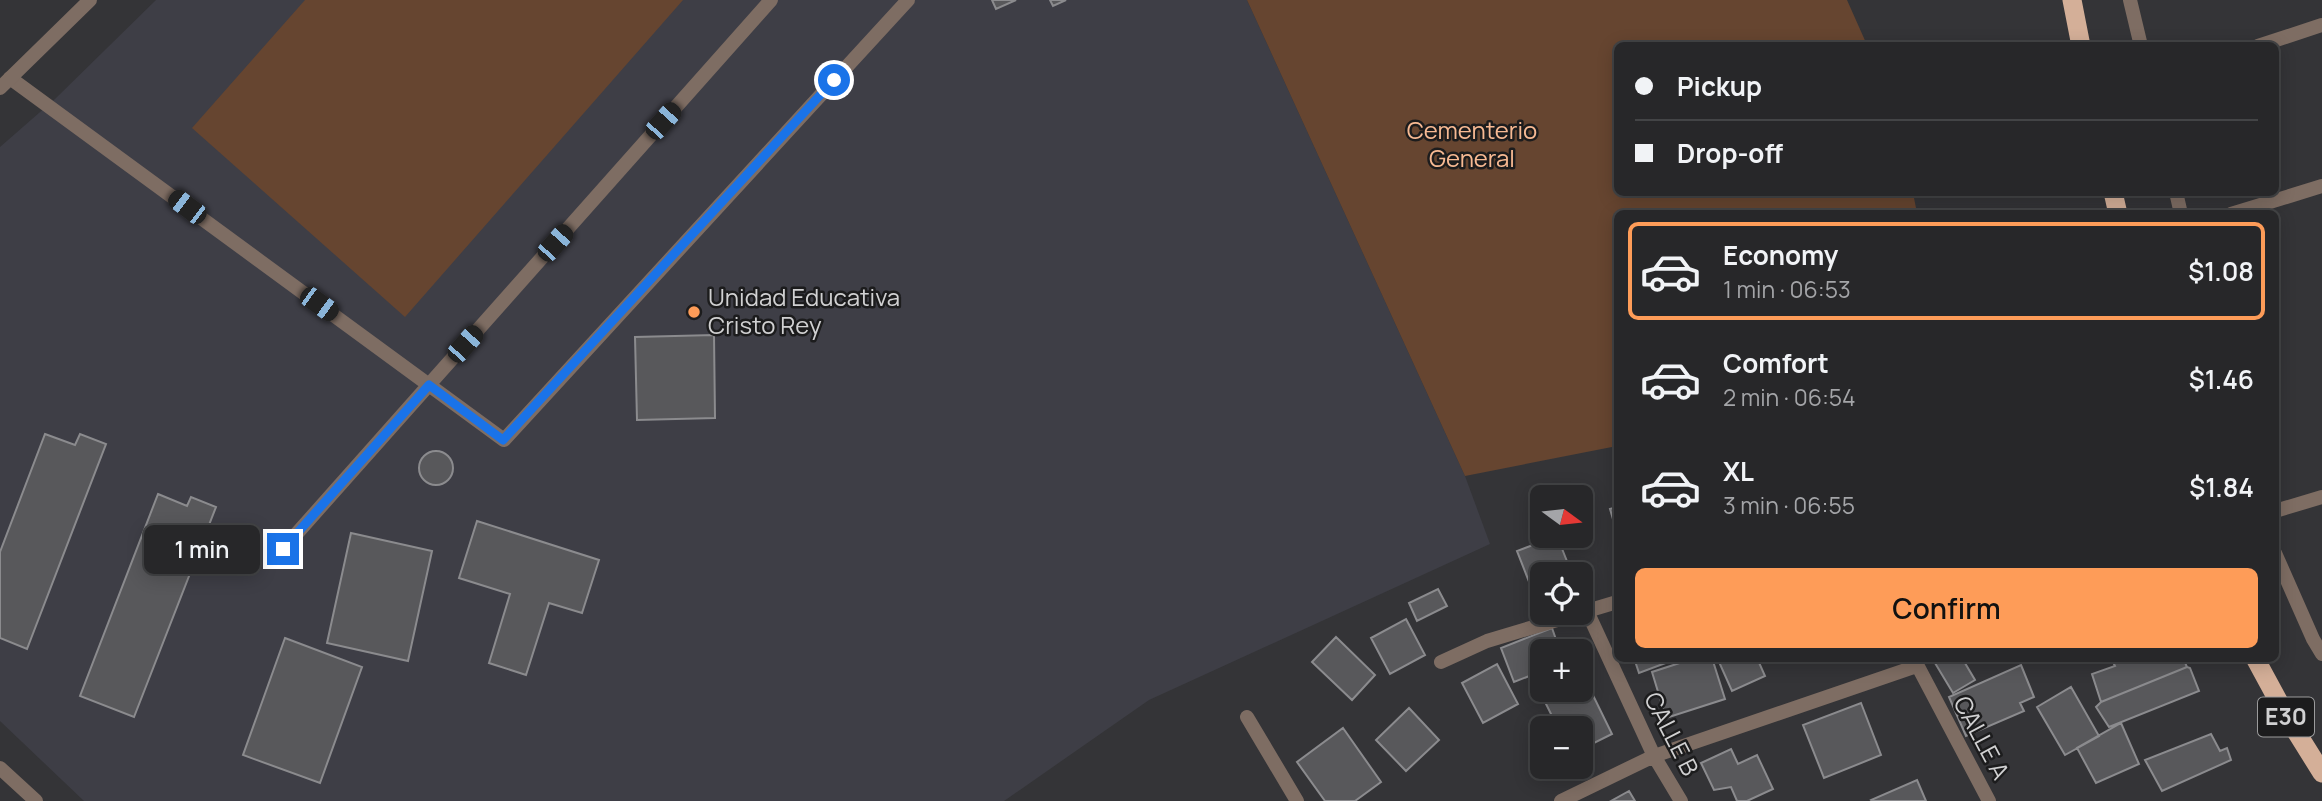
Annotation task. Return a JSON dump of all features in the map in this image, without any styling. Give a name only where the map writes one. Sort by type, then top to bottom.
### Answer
[{"type":"highway","points":[[2073,0],[2080,42]]},
{"type":"highway","name":"E30","points":[[2257,662],[2287,718],[2322,773]]},
{"type":"street","points":[[90,0],[5,83],[503,440],[908,0]]},
{"type":"street","points":[[283,549],[771,0]]},
{"type":"street","points":[[2130,0],[2140,42]]},
{"type":"street","points":[[2270,42],[2322,25]]},
{"type":"street","points":[[2244,210],[2322,186]]},
{"type":"street","points":[[2279,510],[2322,497]]},
{"type":"street","points":[[2279,563],[2322,654]]},
{"type":"street","points":[[1593,609],[1614,603]]},
{"type":"street","name":"CALLE B","points":[[1593,624],[1654,755],[1681,801]]},
{"type":"street","points":[[1441,662],[1487,640],[1539,625]]},
{"type":"street","points":[[1562,801],[1654,755],[1915,662]]},
{"type":"street","name":"CALLE A","points":[[1915,662],[1989,801]]},
{"type":"street","points":[[1247,717],[1297,801]]},
{"type":"street","points":[[0,768],[36,801]]},
{"type":"shaded area","name":"Unidad Educativa Cristo Rey","points":[[156,0],[1247,0],[1465,476],[1490,544],[1149,700],[1004,801],[84,801],[0,721],[0,147],[55,99]]},
{"type":"green space","points":[[305,0],[683,0],[405,317],[192,128]]},
{"type":"green space","name":"Cementerio General","points":[[1247,0],[1847,0],[1866,42],[1614,42],[1614,196],[1914,196],[1916,210],[1614,210],[1614,447],[1465,476]]},
{"type":"building","points":[[992,0],[1016,0],[996,9]]},
{"type":"building","points":[[1050,0],[1066,0],[1053,6]]},
{"type":"building","points":[[714,335],[715,418],[637,420],[635,337]]},
{"type":"building","points":[[45,434],[75,445],[80,434],[106,444],[27,649],[0,638],[0,552]]},
{"type":"building","points":[[436,451],[448,456],[453,468],[448,480],[436,485],[424,480],[419,468],[424,456]]},
{"type":"building","points":[[158,494],[187,506],[191,497],[216,507],[134,717],[80,696]]},
{"type":"building","points":[[477,521],[599,560],[582,613],[549,603],[526,675],[489,663],[510,594],[459,578]]},
{"type":"building","points":[[351,533],[432,551],[408,661],[327,643]]},
{"type":"building","points":[[1530,546],[1562,548],[1567,562],[1530,562],[1530,584],[1517,551]]},
{"type":"building","points":[[1438,589],[1447,606],[1417,621],[1409,603]]},
{"type":"building","points":[[1406,619],[1425,655],[1390,674],[1371,638]]},
{"type":"building","points":[[1552,628],[1556,639],[1530,639],[1530,676],[1514,682],[1501,648]]},
{"type":"building","points":[[1336,637],[1375,675],[1352,700],[1312,662]]},
{"type":"building","points":[[285,638],[362,667],[320,783],[243,755]]},
{"type":"building","points":[[1635,662],[1668,662],[1639,673]]},
{"type":"building","points":[[1683,662],[1713,662],[1725,699],[1666,718],[1652,672]]},
{"type":"building","points":[[1719,662],[1759,662],[1765,676],[1732,691]]},
{"type":"building","points":[[1934,662],[1964,662],[1975,680],[1953,693]]},
{"type":"building","points":[[2113,662],[2185,662],[2187,667],[2101,702],[2092,674],[2115,666]]},
{"type":"building","points":[[1497,664],[1518,704],[1483,723],[1462,683]]},
{"type":"building","points":[[2021,665],[2034,697],[2020,703],[2024,711],[1966,736],[1949,697]]},
{"type":"building","points":[[2190,668],[2199,691],[2109,727],[2096,707],[2101,702]]},
{"type":"building","points":[[2071,687],[2099,736],[2065,755],[2037,707]]},
{"type":"building","points":[[1593,695],[1612,734],[1593,744],[1593,716],[1552,716],[1545,702],[1593,702]]},
{"type":"building","points":[[1861,703],[1881,755],[1824,778],[1803,725]]},
{"type":"building","points":[[1409,708],[1439,740],[1406,771],[1376,740]]},
{"type":"building","points":[[2121,723],[2139,764],[2096,783],[2077,748]]},
{"type":"building","points":[[1343,728],[1381,782],[1355,801],[1325,801],[1297,762]]},
{"type":"building","points":[[2211,734],[2220,751],[2227,748],[2231,760],[2162,791],[2145,760]]},
{"type":"building","points":[[1731,749],[1738,764],[1757,755],[1773,789],[1747,801],[1737,801],[1731,787],[1714,790],[1701,763]]},
{"type":"building","points":[[1917,780],[1926,801],[1871,800]]},
{"type":"building","points":[[1629,791],[1635,801],[1611,801]]},
{"type":"place","name":"Unidad Educativa Cristo Rey","points":[[694,312]]},
{"type":"route","points":[[283,549],[429,385],[503,440],[834,80]]}]
